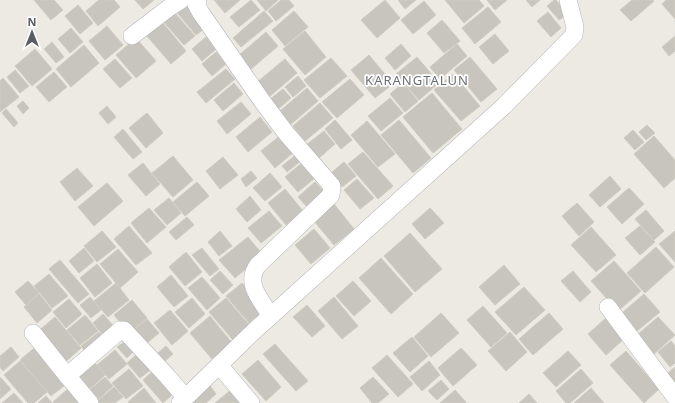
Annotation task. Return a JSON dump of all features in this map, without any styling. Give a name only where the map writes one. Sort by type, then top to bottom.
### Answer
[{"type":"street","points":[[67,376],[120,330],[124,330],[167,376],[182,400],[271,316],[504,106],[574,35],[575,27],[568,0]]},
{"type":"street","points":[[132,36],[177,1],[191,1],[286,133],[332,186],[331,196],[258,265],[254,271],[252,278],[253,287],[271,316]]},
{"type":"street","points":[[608,307],[675,397]]},
{"type":"street","points":[[33,334],[90,403]]},
{"type":"street","points":[[219,365],[251,403]]},
{"type":"building","points":[[34,0],[54,0],[63,10],[51,20]]},
{"type":"building","points":[[99,0],[114,0],[120,7],[98,26],[86,11]]},
{"type":"building","points":[[135,0],[154,0],[143,9]]},
{"type":"building","points":[[214,0],[240,0],[225,13]]},
{"type":"building","points":[[251,0],[260,10],[239,27],[230,17]]},
{"type":"building","points":[[257,0],[278,0],[266,11]]},
{"type":"building","points":[[281,0],[289,0],[294,6],[276,21],[268,11]]},
{"type":"building","points":[[385,0],[400,18],[377,38],[361,20]]},
{"type":"building","points":[[398,0],[416,0],[405,9]]},
{"type":"building","points":[[445,0],[479,0],[484,6],[464,23]]},
{"type":"building","points":[[487,0],[507,0],[495,10]]},
{"type":"building","points":[[526,0],[540,0],[532,7]]},
{"type":"building","points":[[556,0],[568,14],[559,20],[547,6]]},
{"type":"building","points":[[632,0],[654,1],[631,21],[620,10]]},
{"type":"building","points":[[666,0],[675,0],[675,19],[662,4]]},
{"type":"building","points":[[184,1],[206,27],[196,35],[174,9]]},
{"type":"building","points":[[424,1],[436,15],[413,34],[401,20]]},
{"type":"building","points":[[78,5],[93,23],[80,34],[65,16]]},
{"type":"building","points":[[488,7],[501,22],[475,44],[462,28]]},
{"type":"building","points":[[264,11],[273,21],[241,47],[233,38]]},
{"type":"building","points":[[294,11],[308,27],[285,46],[272,30]]},
{"type":"building","points":[[174,12],[195,36],[184,45],[163,21]]},
{"type":"building","points":[[548,12],[561,28],[551,37],[537,21]]},
{"type":"building","points":[[442,20],[460,41],[444,53],[427,33]]},
{"type":"building","points":[[163,23],[186,51],[171,64],[147,36]]},
{"type":"building","points":[[107,26],[123,45],[105,60],[89,41]]},
{"type":"building","points":[[71,28],[83,42],[70,53],[58,39]]},
{"type":"building","points":[[305,31],[326,57],[305,75],[283,49]]},
{"type":"building","points":[[266,32],[278,46],[250,70],[238,56]]},
{"type":"building","points":[[495,34],[509,51],[493,64],[479,47]]},
{"type":"building","points":[[675,36],[675,51],[669,56],[662,47]]},
{"type":"building","points":[[206,37],[216,49],[202,61],[192,49]]},
{"type":"building","points":[[136,38],[156,61],[136,78],[116,55]]},
{"type":"building","points":[[52,42],[64,57],[56,63],[44,49]]},
{"type":"building","points":[[401,44],[411,56],[395,70],[385,58]]},
{"type":"building","points":[[457,44],[467,56],[440,79],[430,67]]},
{"type":"building","points":[[84,45],[99,63],[71,87],[56,69]]},
{"type":"building","points":[[35,49],[52,69],[32,86],[15,66]]},
{"type":"building","points":[[216,52],[226,64],[212,76],[202,64]]},
{"type":"building","points":[[369,55],[393,84],[375,98],[351,70]]},
{"type":"building","points":[[417,57],[439,83],[419,100],[396,74]]},
{"type":"building","points":[[470,57],[497,89],[481,102],[454,70]]},
{"type":"building","points":[[331,58],[347,76],[320,98],[304,80]]},
{"type":"building","points":[[115,59],[132,78],[120,88],[103,69]]},
{"type":"building","points":[[285,59],[297,73],[269,97],[256,83]]},
{"type":"building","points":[[226,69],[235,79],[206,103],[197,92]]},
{"type":"building","points":[[15,70],[29,86],[20,93],[7,77]]},
{"type":"building","points":[[54,72],[67,87],[49,102],[36,87]]},
{"type":"building","points":[[453,74],[480,106],[461,121],[434,90]]},
{"type":"building","points":[[298,76],[306,86],[293,97],[285,87]]},
{"type":"building","points":[[3,78],[19,97],[0,112],[0,81]]},
{"type":"building","points":[[350,79],[364,95],[337,118],[322,102]]},
{"type":"building","points":[[234,83],[243,94],[223,111],[214,100]]},
{"type":"building","points":[[403,83],[418,101],[405,112],[390,94]]},
{"type":"building","points":[[307,88],[318,101],[290,125],[279,112]]},
{"type":"building","points":[[283,89],[291,98],[277,110],[269,100]]},
{"type":"building","points":[[432,93],[462,129],[433,153],[403,117]]},
{"type":"building","points":[[390,98],[403,113],[381,131],[368,116]]},
{"type":"building","points":[[23,101],[29,108],[23,114],[17,106]]},
{"type":"building","points":[[241,102],[251,114],[227,134],[217,121]]},
{"type":"building","points":[[320,103],[333,118],[305,141],[293,126]]},
{"type":"building","points":[[107,106],[116,117],[108,124],[99,113]]},
{"type":"building","points":[[6,109],[18,123],[14,127],[2,113]]},
{"type":"building","points":[[147,113],[163,133],[146,148],[129,128]]},
{"type":"building","points":[[260,117],[272,132],[248,152],[236,137]]},
{"type":"building","points":[[335,120],[352,140],[341,149],[325,129]]},
{"type":"building","points":[[399,120],[431,158],[413,173],[381,135]]},
{"type":"building","points":[[367,121],[395,154],[378,167],[351,135]]},
{"type":"building","points":[[647,125],[655,133],[646,140],[639,132]]},
{"type":"building","points":[[123,129],[142,152],[133,159],[114,137]]},
{"type":"building","points":[[633,130],[644,142],[635,150],[624,138]]},
{"type":"building","points":[[324,131],[335,144],[318,159],[306,145]]},
{"type":"building","points":[[281,135],[295,151],[275,168],[261,151]]},
{"type":"building","points":[[654,136],[675,160],[675,178],[664,188],[634,154]]},
{"type":"building","points":[[363,152],[393,186],[378,199],[348,164]]},
{"type":"building","points":[[297,154],[302,160],[287,172],[282,166]]},
{"type":"building","points":[[173,156],[193,180],[173,197],[152,173]]},
{"type":"building","points":[[223,157],[238,175],[220,189],[206,171]]},
{"type":"building","points":[[303,162],[316,177],[298,192],[285,177]]},
{"type":"building","points":[[344,162],[356,176],[342,187],[331,173]]},
{"type":"building","points":[[143,163],[160,184],[146,196],[128,175]]},
{"type":"building","points":[[77,168],[93,186],[75,201],[60,182]]},
{"type":"building","points":[[251,171],[257,178],[246,187],[241,179]]},
{"type":"building","points":[[270,173],[282,187],[265,201],[253,188]]},
{"type":"building","points":[[610,176],[621,189],[600,207],[589,195]]},
{"type":"building","points":[[357,179],[374,198],[360,209],[344,190]]},
{"type":"building","points":[[197,182],[209,196],[185,216],[173,202]]},
{"type":"building","points":[[315,182],[326,194],[309,209],[298,197]]},
{"type":"building","points":[[107,183],[123,201],[94,226],[78,207]]},
{"type":"building","points":[[629,188],[644,204],[622,224],[607,207]]},
{"type":"building","points":[[285,189],[303,211],[286,225],[268,203]]},
{"type":"building","points":[[250,196],[261,210],[247,222],[236,209]]},
{"type":"building","points":[[169,198],[181,213],[167,225],[154,210]]},
{"type":"building","points":[[577,203],[594,222],[579,236],[562,216]]},
{"type":"building","points":[[334,204],[354,229],[334,245],[314,221]]},
{"type":"building","points":[[149,208],[166,227],[147,243],[131,223]]},
{"type":"building","points":[[430,208],[444,223],[425,239],[412,224]]},
{"type":"building","points":[[646,210],[664,231],[654,240],[635,219]]},
{"type":"building","points":[[269,211],[282,226],[261,243],[248,228]]},
{"type":"building","points":[[187,217],[194,225],[176,240],[169,232]]},
{"type":"building","points":[[129,226],[152,253],[136,265],[114,239]]},
{"type":"building","points":[[640,226],[655,242],[640,255],[625,238]]},
{"type":"building","points":[[591,227],[616,255],[596,272],[571,245]]},
{"type":"building","points":[[314,229],[330,248],[311,264],[295,245]]},
{"type":"building","points":[[102,231],[116,247],[97,262],[84,246]]},
{"type":"building","points":[[220,231],[232,246],[219,256],[208,242]]},
{"type":"building","points":[[675,231],[675,262],[659,244]]},
{"type":"building","points":[[410,233],[442,269],[415,292],[384,256]]},
{"type":"building","points":[[248,237],[263,255],[235,278],[219,260]]},
{"type":"building","points":[[656,247],[674,267],[645,293],[627,273]]},
{"type":"building","points":[[84,248],[94,261],[79,273],[69,261]]},
{"type":"building","points":[[202,248],[219,269],[210,276],[192,255]]},
{"type":"building","points":[[118,249],[138,272],[120,288],[100,264]]},
{"type":"building","points":[[186,252],[202,272],[185,286],[169,267]]},
{"type":"building","points":[[381,258],[413,294],[391,314],[359,278]]},
{"type":"building","points":[[60,260],[89,294],[78,303],[49,269]]},
{"type":"building","points":[[614,261],[641,291],[618,311],[591,281]]},
{"type":"building","points":[[97,264],[112,283],[95,297],[80,278]]},
{"type":"building","points":[[504,265],[520,284],[495,305],[479,287]]},
{"type":"building","points":[[220,271],[233,285],[223,294],[210,280]]},
{"type":"building","points":[[573,271],[591,292],[580,302],[561,281]]},
{"type":"building","points":[[49,274],[68,296],[52,308],[34,286]]},
{"type":"building","points":[[171,275],[188,296],[174,307],[157,287]]},
{"type":"building","points":[[202,277],[220,298],[207,310],[188,288]]},
{"type":"building","points":[[28,281],[39,293],[26,305],[15,292]]},
{"type":"building","points":[[353,281],[371,301],[354,316],[336,296]]},
{"type":"building","points":[[116,283],[129,300],[108,317],[94,301]]},
{"type":"building","points":[[242,283],[265,309],[249,323],[226,296]]},
{"type":"building","points":[[524,287],[545,310],[516,335],[495,312]]},
{"type":"building","points":[[39,294],[52,310],[37,323],[24,307]]},
{"type":"building","points":[[644,294],[660,312],[637,331],[622,313]]},
{"type":"building","points":[[90,297],[101,310],[91,318],[80,305]]},
{"type":"building","points":[[334,297],[358,326],[342,339],[318,311]]},
{"type":"building","points":[[192,298],[205,314],[189,328],[175,312]]},
{"type":"building","points":[[226,298],[250,326],[233,340],[209,312]]},
{"type":"building","points":[[69,299],[82,314],[66,328],[53,312]]},
{"type":"building","points":[[132,300],[147,318],[129,333],[114,315]]},
{"type":"building","points":[[307,305],[325,326],[312,337],[293,317]]},
{"type":"building","points":[[483,306],[507,333],[491,347],[467,320]]},
{"type":"building","points":[[170,310],[188,331],[172,345],[154,323]]},
{"type":"building","points":[[441,313],[459,333],[431,357],[414,337]]},
{"type":"building","points":[[549,313],[563,329],[533,355],[519,339]]},
{"type":"building","points":[[103,314],[117,330],[106,339],[93,323]]},
{"type":"building","points":[[85,315],[98,331],[80,345],[67,330]]},
{"type":"building","points":[[210,316],[232,343],[212,359],[190,333]]},
{"type":"building","points":[[55,317],[81,348],[63,364],[36,333]]},
{"type":"building","points":[[658,317],[675,335],[653,355],[636,336]]},
{"type":"building","points":[[606,318],[624,339],[606,355],[588,334]]},
{"type":"building","points":[[147,319],[159,333],[142,347],[130,333]]},
{"type":"building","points":[[99,332],[104,339],[87,354],[81,346]]},
{"type":"building","points":[[510,332],[527,352],[506,371],[488,351]]},
{"type":"building","points":[[412,337],[428,356],[410,372],[393,353]]},
{"type":"building","points":[[671,341],[675,346],[675,363],[670,367],[658,352]]},
{"type":"building","points":[[124,342],[133,352],[127,358],[117,347]]},
{"type":"building","points":[[275,344],[308,381],[296,391],[263,354]]},
{"type":"building","points":[[38,345],[69,382],[51,396],[20,360]]},
{"type":"building","points":[[166,346],[173,354],[165,361],[158,353]]},
{"type":"building","points":[[11,347],[19,357],[3,371],[0,367],[0,356]]},
{"type":"building","points":[[461,348],[477,365],[453,386],[438,368]]},
{"type":"building","points":[[115,350],[127,364],[109,379],[97,365]]},
{"type":"building","points":[[568,351],[581,365],[556,387],[543,373]]},
{"type":"building","points":[[626,351],[659,389],[644,403],[610,365]]},
{"type":"building","points":[[139,352],[153,368],[140,378],[127,363]]},
{"type":"building","points":[[387,355],[413,384],[398,397],[372,368]]},
{"type":"building","points":[[258,360],[281,387],[266,401],[242,374]]},
{"type":"building","points":[[20,361],[47,392],[34,403],[28,403],[4,375]]},
{"type":"building","points":[[93,361],[105,375],[85,393],[72,378]]},
{"type":"building","points":[[429,361],[440,375],[422,391],[410,377]]},
{"type":"building","points":[[675,367],[675,392],[662,378]]},
{"type":"building","points":[[129,369],[143,386],[126,399],[112,383]]},
{"type":"building","points":[[581,369],[593,383],[570,403],[566,403],[556,391]]},
{"type":"building","points":[[153,371],[173,394],[163,403],[143,380]]},
{"type":"building","points":[[0,377],[11,389],[0,399]]},
{"type":"building","points":[[105,377],[113,386],[94,403],[86,393]]},
{"type":"building","points":[[373,377],[389,394],[378,403],[372,403],[360,388]]},
{"type":"building","points":[[441,380],[449,389],[437,400],[428,391]]},
{"type":"building","points":[[208,383],[216,394],[206,403],[189,403]]},
{"type":"building","points":[[70,387],[84,403],[53,402]]},
{"type":"building","points":[[114,387],[123,397],[115,403],[95,403]]},
{"type":"building","points":[[144,388],[156,403],[128,402]]},
{"type":"building","points":[[591,388],[604,403],[574,403]]},
{"type":"building","points":[[232,389],[244,403],[215,403]]},
{"type":"building","points":[[455,390],[466,402],[440,403]]},
{"type":"building","points":[[14,393],[23,403],[2,403]]},
{"type":"building","points":[[529,394],[537,403],[519,403]]},
{"type":"building","points":[[46,396],[52,403],[38,403]]},
{"type":"district","name":"KARANGTALUN","points":[[417,80]]}]
